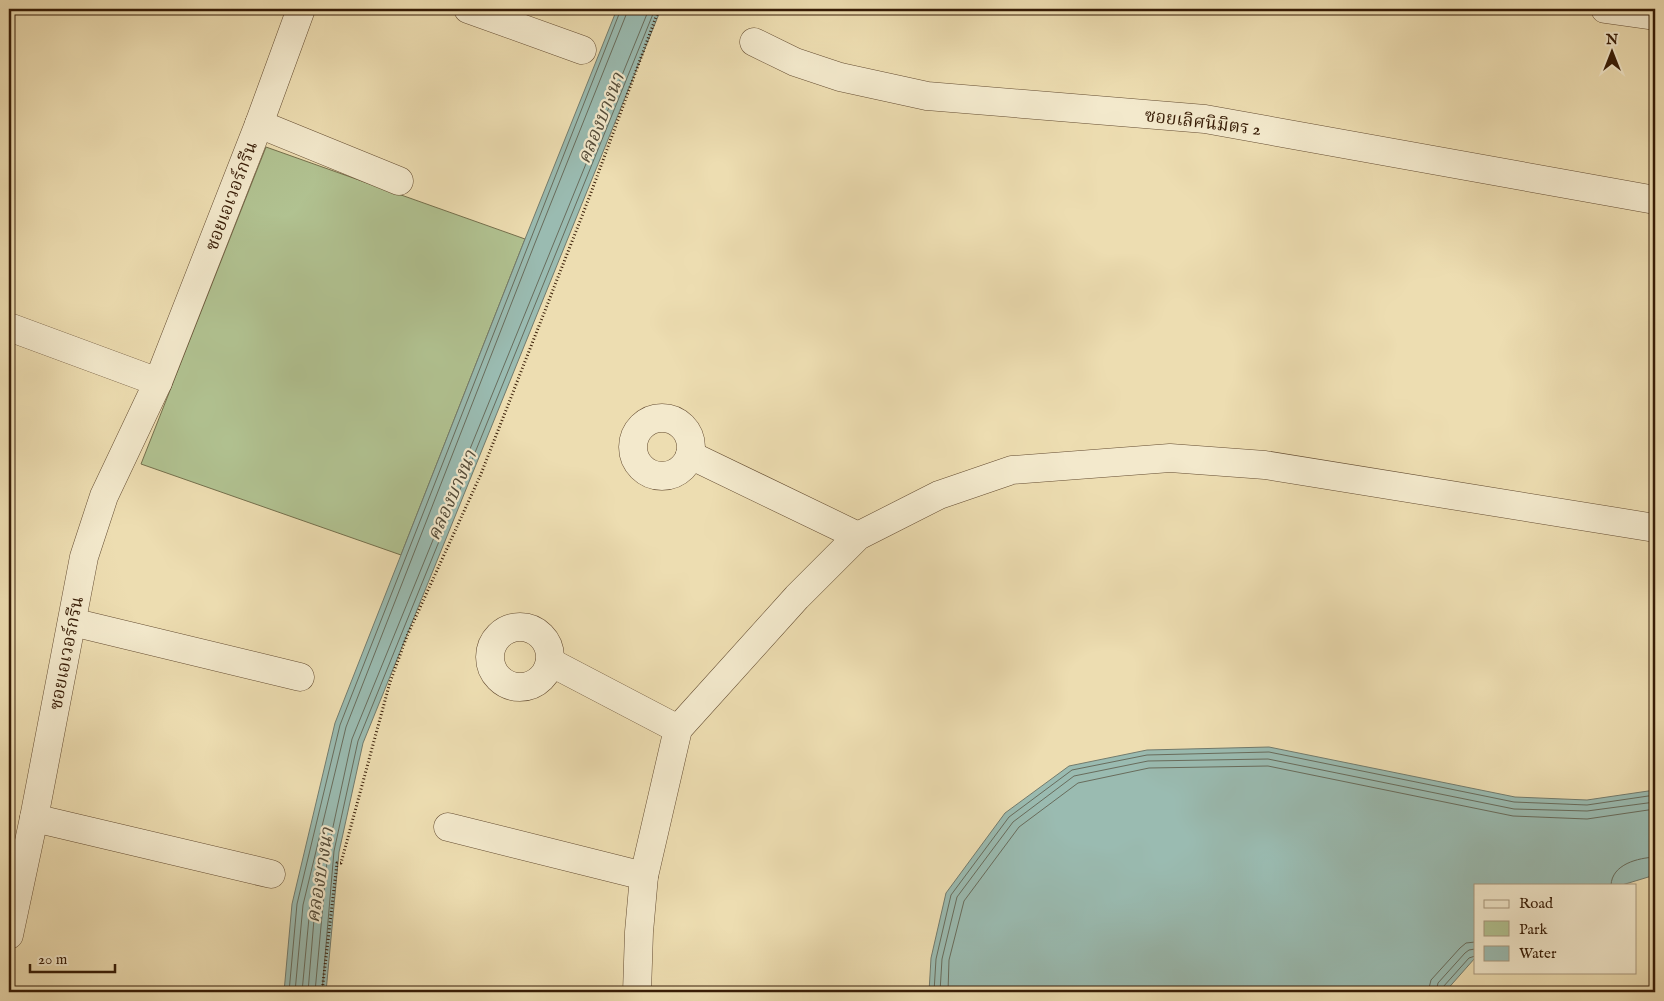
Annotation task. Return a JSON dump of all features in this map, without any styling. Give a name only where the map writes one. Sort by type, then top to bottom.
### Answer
[{"type":"street","name":"ซอยเอเวอร์กรีน","points":[[9,935],[34,818],[84,557],[104,496],[158,382],[259,124],[301,9]]},
{"type":"street","points":[[468,9],[582,50]]},
{"type":"street","points":[[1605,9],[1651,13]]},
{"type":"street","name":"ซอยเลิศนิมิตร 2","points":[[754,42],[794,62],[840,77],[928,96],[1205,119],[1655,200]]},
{"type":"street","points":[[259,124],[399,181]]},
{"type":"street","points":[[9,327],[158,382]]},
{"type":"street","points":[[690,455],[858,536]]},
{"type":"street","points":[[637,992],[638,932],[644,876],[678,729],[797,597],[858,536],[938,495],[1012,470],[1170,458],[1265,465],[1655,528]]},
{"type":"street","points":[[72,622],[300,676]]},
{"type":"street","points":[[550,662],[678,729]]},
{"type":"street","points":[[34,818],[271,874]]},
{"type":"street","points":[[448,827],[644,876]]},
{"type":"path","points":[[322,992],[337,862],[341,862],[390,682],[407,636],[481,474],[589,198],[659,9]]},
{"type":"green space","points":[[266,147],[525,239],[401,555],[141,464]]},
{"type":"water","name":"คลองบางนา","points":[[617,9],[661,9],[363,743],[339,852],[326,992],[284,992],[292,904],[335,723]]},
{"type":"water","points":[[1269,747],[1515,797],[1587,800],[1655,790],[1655,875],[1625,884],[1474,884],[1474,959],[1445,992],[929,992],[931,958],[946,893],[1005,813],[1069,766],[1147,750]]}]
